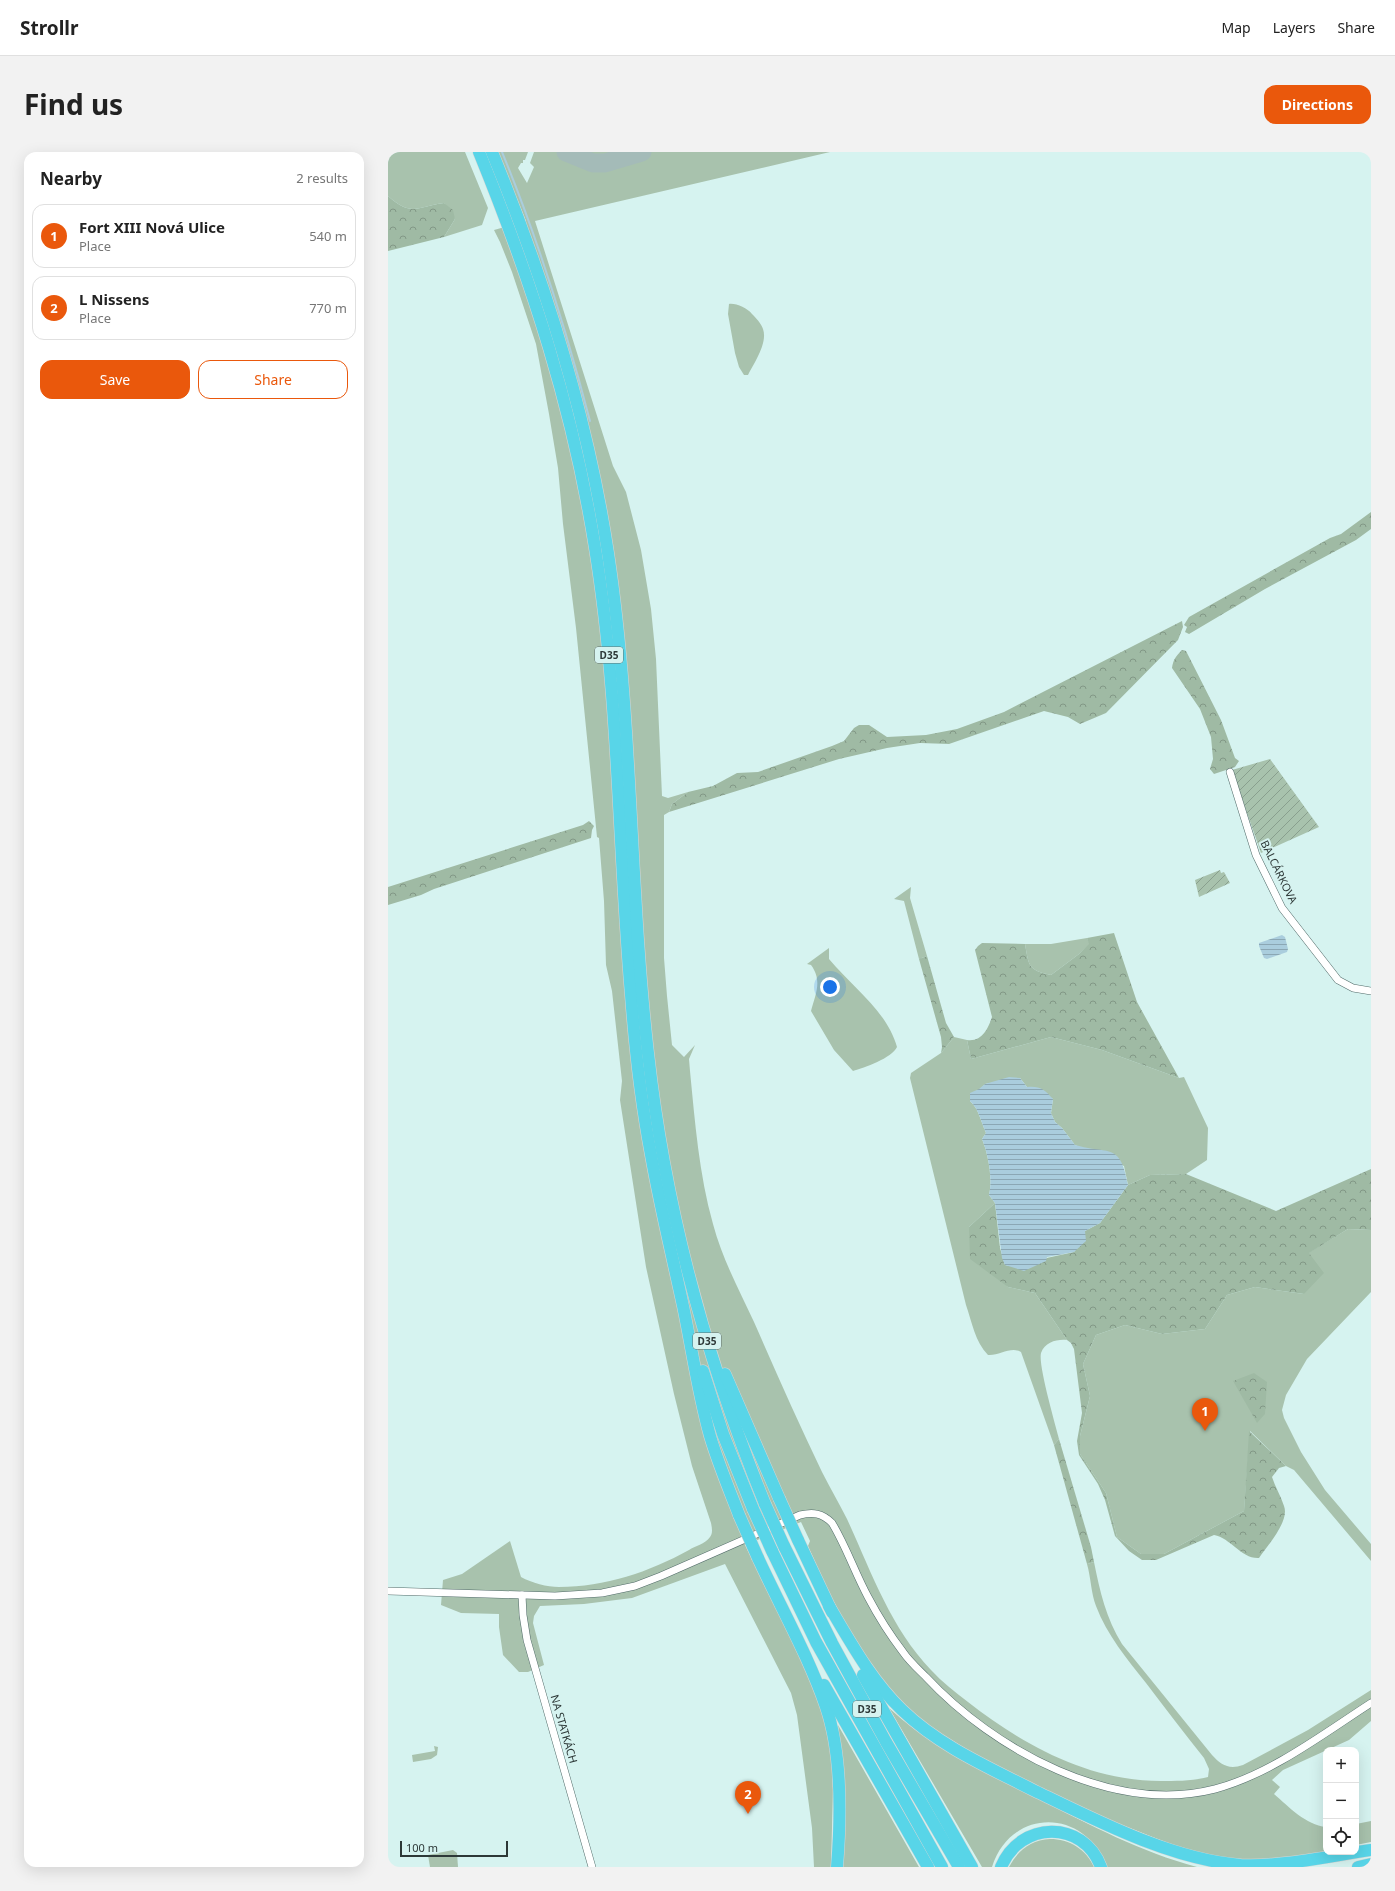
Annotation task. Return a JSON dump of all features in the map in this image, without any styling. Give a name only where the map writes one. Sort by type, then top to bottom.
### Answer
[{"type":"highway","name":"D35","points":[[479,152],[526,271],[548,340],[579,462],[596,549],[608,648],[614,719],[626,933],[637,1058],[651,1154],[667,1238],[682,1303],[721,1428],[753,1509],[772,1551],[816,1642],[942,1867]]},
{"type":"highway","name":"D35","points":[[492,152],[517,213],[539,275],[564,355],[590,458],[607,548],[620,655],[630,781],[641,983],[648,1053],[655,1109],[670,1195],[698,1314],[730,1412],[765,1504],[784,1546],[832,1643],[886,1742],[959,1867]]},
{"type":"highway","points":[[682,1303],[710,1436],[739,1515],[793,1630],[827,1708],[835,1751],[839,1807],[837,1867]]},
{"type":"highway","points":[[698,1314],[798,1540],[855,1660],[972,1867]]},
{"type":"highway","points":[[829,1606],[872,1677],[890,1698],[914,1721],[936,1737],[977,1761],[1100,1821],[1174,1851],[1198,1859],[1230,1864],[1263,1865],[1371,1851]]},
{"type":"highway","points":[[793,1630],[928,1867]]},
{"type":"highway","points":[[1001,1867],[1008,1854],[1020,1841],[1035,1834],[1050,1832],[1068,1834],[1080,1840],[1093,1852],[1101,1867]]},
{"type":"highway","points":[[1305,1867],[1371,1851]]},
{"type":"highway","points":[[1358,1867],[1371,1864]]},
{"type":"street","name":"BALCÁRKOVA","points":[[1230,772],[1256,855],[1282,908],[1338,980],[1353,988],[1371,992]]},
{"type":"street","points":[[388,1591],[522,1595],[586,1595],[635,1586],[800,1515],[814,1513],[822,1515],[832,1523],[868,1598],[904,1654],[950,1702],[984,1728],[1037,1761],[1084,1780],[1113,1788],[1147,1794],[1191,1793],[1214,1789],[1246,1778],[1279,1761],[1371,1703]]},
{"type":"street","name":"NA STATKÁCH","points":[[522,1595],[524,1626],[527,1640],[592,1867]]},
{"type":"green space","points":[[388,152],[465,152],[488,208],[482,225],[444,237],[455,219],[444,203],[414,209],[403,207],[388,196]]},
{"type":"green space","points":[[498,152],[528,152],[525,160],[523,160],[523,163],[521,163],[518,168],[527,183],[534,167],[530,163],[534,152],[560,152],[589,164],[600,166],[621,161],[623,159],[632,158],[648,152],[830,152],[535,221],[613,466],[626,492],[641,550],[651,609],[656,659],[662,796],[668,798],[688,792],[672,804],[669,812],[664,815],[664,958],[672,1045],[684,1057],[695,1045],[689,1059],[694,1109],[704,1186],[713,1224],[731,1274],[813,1453],[847,1519],[873,1578],[904,1636],[935,1674],[949,1687],[989,1718],[1034,1746],[1058,1758],[1108,1775],[1134,1779],[1179,1781],[1208,1777],[1209,1769],[1204,1758],[1125,1656],[1106,1627],[1094,1601],[1087,1564],[1094,1562],[1104,1604],[1116,1634],[1122,1644],[1212,1755],[1226,1766],[1234,1767],[1243,1765],[1308,1730],[1371,1690],[1371,1721],[1349,1740],[1334,1747],[1323,1747],[1323,1752],[1283,1770],[1272,1780],[1280,1787],[1274,1794],[1298,1815],[1312,1823],[1323,1827],[1323,1852],[1295,1858],[1243,1861],[1191,1852],[1099,1816],[979,1757],[919,1720],[878,1678],[834,1605],[808,1546],[810,1541],[801,1522],[745,1545],[813,1680],[823,1710],[831,1750],[833,1789],[831,1867],[814,1867],[812,1828],[797,1715],[791,1693],[725,1564],[632,1598],[584,1604],[540,1606],[534,1616],[533,1623],[544,1665],[528,1672],[519,1672],[503,1655],[499,1627],[499,1614],[461,1613],[441,1605],[443,1580],[462,1574],[510,1541],[521,1577],[535,1583],[559,1587],[593,1584],[626,1577],[674,1558],[708,1539],[712,1530],[692,1466],[674,1394],[646,1267],[620,1100],[622,1081],[612,991],[606,965],[604,901],[599,838],[597,837],[558,468],[549,414],[536,344],[512,272],[494,230],[526,221]]},
{"type":"green space","points":[[578,152],[625,152],[599,159]]},
{"type":"green space","points":[[388,196],[403,207],[414,209],[444,203],[453,210],[455,219],[444,237],[388,251]]},
{"type":"green space","points":[[729,304],[738,305],[750,312],[763,329],[764,340],[762,347],[748,375],[744,375],[739,367],[735,353],[728,314]]},
{"type":"green space","points":[[1371,512],[1371,529],[1356,540],[1265,589],[1189,634],[1185,632],[1187,627],[1184,625],[1189,617],[1330,538],[1341,534]]},
{"type":"green space","points":[[1182,621],[1183,627],[1178,640],[1106,713],[1080,724],[1068,717],[1044,711],[949,744],[920,743],[887,748],[839,759],[669,812],[672,804],[688,792],[713,786],[737,773],[758,772],[832,746],[844,741],[854,728],[859,725],[869,725],[887,737],[926,735],[957,729],[1004,712]]},
{"type":"green space","points":[[1182,650],[1186,651],[1221,720],[1235,758],[1239,761],[1235,767],[1214,774],[1210,769],[1213,759],[1211,737],[1200,709],[1172,668],[1175,658]]},
{"type":"green space","points":[[1270,759],[1319,827],[1261,853],[1232,770]]},
{"type":"green space","points":[[589,821],[594,826],[591,838],[388,905],[388,887],[583,825]]},
{"type":"green space","points":[[1220,870],[1221,873],[1224,872],[1230,883],[1199,897],[1195,880]]},
{"type":"green space","points":[[911,887],[910,898],[927,956],[919,959],[904,901],[894,899]]},
{"type":"green space","points":[[1114,933],[1137,1002],[1179,1078],[1102,1050],[1051,1037],[971,1059],[967,1040],[977,1039],[984,1034],[992,1017],[975,950],[978,946],[982,943],[1025,944],[1031,966],[1038,971],[1051,975],[1079,954],[1089,944],[1087,938]]},
{"type":"green space","points":[[1087,938],[1090,944],[1051,975],[1034,969],[1029,962],[1025,944],[1051,944]]},
{"type":"green space","points":[[829,948],[829,959],[868,1000],[886,1022],[897,1047],[884,1059],[853,1071],[834,1050],[811,1011],[816,994],[817,977],[811,965],[807,964]]},
{"type":"green space","points":[[927,956],[946,1023],[954,1037],[941,1053],[941,1037],[919,959]]},
{"type":"green space","points":[[954,1037],[967,1040],[971,1059],[1051,1037],[1102,1050],[1179,1078],[1184,1077],[1208,1128],[1207,1160],[1186,1174],[1150,1175],[1128,1185],[1124,1166],[1075,1145],[1062,1128],[1055,1122],[1051,1113],[1053,1099],[1030,1087],[1027,1087],[1020,1078],[985,1084],[970,1101],[978,1112],[986,1133],[982,1139],[989,1166],[989,1195],[995,1203],[969,1227],[1008,1287],[1035,1293],[1067,1340],[1059,1340],[1048,1344],[1041,1353],[1044,1381],[1059,1439],[1054,1445],[1021,1352],[1013,1350],[988,1355],[974,1332],[910,1078],[911,1073],[941,1053]]},
{"type":"green space","points":[[1371,1169],[1371,1230],[1348,1229],[1309,1253],[1324,1273],[1304,1294],[1255,1287],[1227,1295],[1205,1329],[1162,1334],[1125,1325],[1096,1335],[1083,1364],[1090,1396],[1080,1436],[1080,1454],[1106,1493],[1117,1537],[1141,1554],[1164,1554],[1244,1511],[1249,1431],[1286,1466],[1279,1468],[1272,1477],[1284,1506],[1284,1519],[1277,1533],[1259,1558],[1241,1552],[1226,1540],[1214,1535],[1156,1560],[1142,1560],[1129,1551],[1115,1536],[1105,1500],[1098,1484],[1079,1455],[1077,1441],[1082,1413],[1074,1349],[1071,1343],[1067,1340],[1035,1293],[1008,1287],[970,1259],[969,1227],[995,1203],[1000,1248],[1005,1265],[1010,1266],[1074,1252],[1085,1231],[1100,1223],[1128,1185],[1150,1175],[1186,1174],[1276,1211]]},
{"type":"green space","points":[[1348,1229],[1371,1230],[1371,1292],[1307,1359],[1286,1395],[1282,1410],[1284,1418],[1301,1452],[1325,1490],[1371,1544],[1371,1561],[1294,1470],[1286,1466],[1250,1431],[1244,1511],[1164,1554],[1141,1554],[1117,1537],[1106,1493],[1080,1454],[1080,1436],[1090,1396],[1083,1364],[1096,1335],[1125,1325],[1162,1334],[1205,1329],[1227,1295],[1255,1287],[1304,1294],[1308,1253]]},
{"type":"green space","points":[[1254,1373],[1267,1382],[1265,1414],[1257,1423],[1233,1381]]},
{"type":"green space","points":[[1059,1439],[1091,1547],[1094,1562],[1087,1564],[1054,1445]]},
{"type":"green space","points":[[889,1708],[942,1748],[980,1769],[1116,1837],[1156,1854],[1197,1867],[1106,1867],[1096,1848],[1082,1834],[1066,1825],[1049,1822],[1031,1825],[1015,1833],[1002,1847],[992,1867],[982,1867]]},
{"type":"green space","points":[[838,1725],[919,1867],[842,1867],[842,1764]]},
{"type":"green space","points":[[434,1746],[438,1747],[437,1755],[431,1759],[413,1762],[412,1755],[435,1751]]},
{"type":"green space","points":[[1371,1821],[1371,1842],[1359,1844],[1359,1823]]},
{"type":"green space","points":[[1057,1839],[1076,1846],[1082,1850],[1094,1867],[1009,1867],[1021,1851],[1026,1847],[1037,1841]]},
{"type":"green space","points":[[453,1850],[457,1853],[458,1867],[430,1867],[428,1855]]},
{"type":"water","points":[[1282,935],[1285,937],[1288,949],[1287,952],[1267,959],[1264,958],[1259,943]]},
{"type":"water","points":[[1009,1077],[1020,1078],[1027,1087],[1039,1088],[1053,1099],[1051,1113],[1055,1122],[1062,1128],[1075,1145],[1105,1150],[1117,1156],[1125,1171],[1128,1185],[1100,1223],[1085,1231],[1086,1241],[1074,1252],[1047,1257],[1046,1261],[1024,1271],[1005,1265],[1002,1258],[995,1203],[989,1195],[989,1166],[982,1139],[986,1133],[978,1112],[970,1101],[970,1093],[979,1089],[985,1084]]},
{"type":"waterway","points":[[502,152],[528,218],[539,251],[571,352],[590,421]]},
{"type":"taxiway","points":[[566,152],[593,163],[605,163],[642,152]]},
{"type":"place","name":"Fort XIII Nová Ulice","points":[[1205,1431]]},
{"type":"place","name":"L Nissens","points":[[748,1814]]}]
